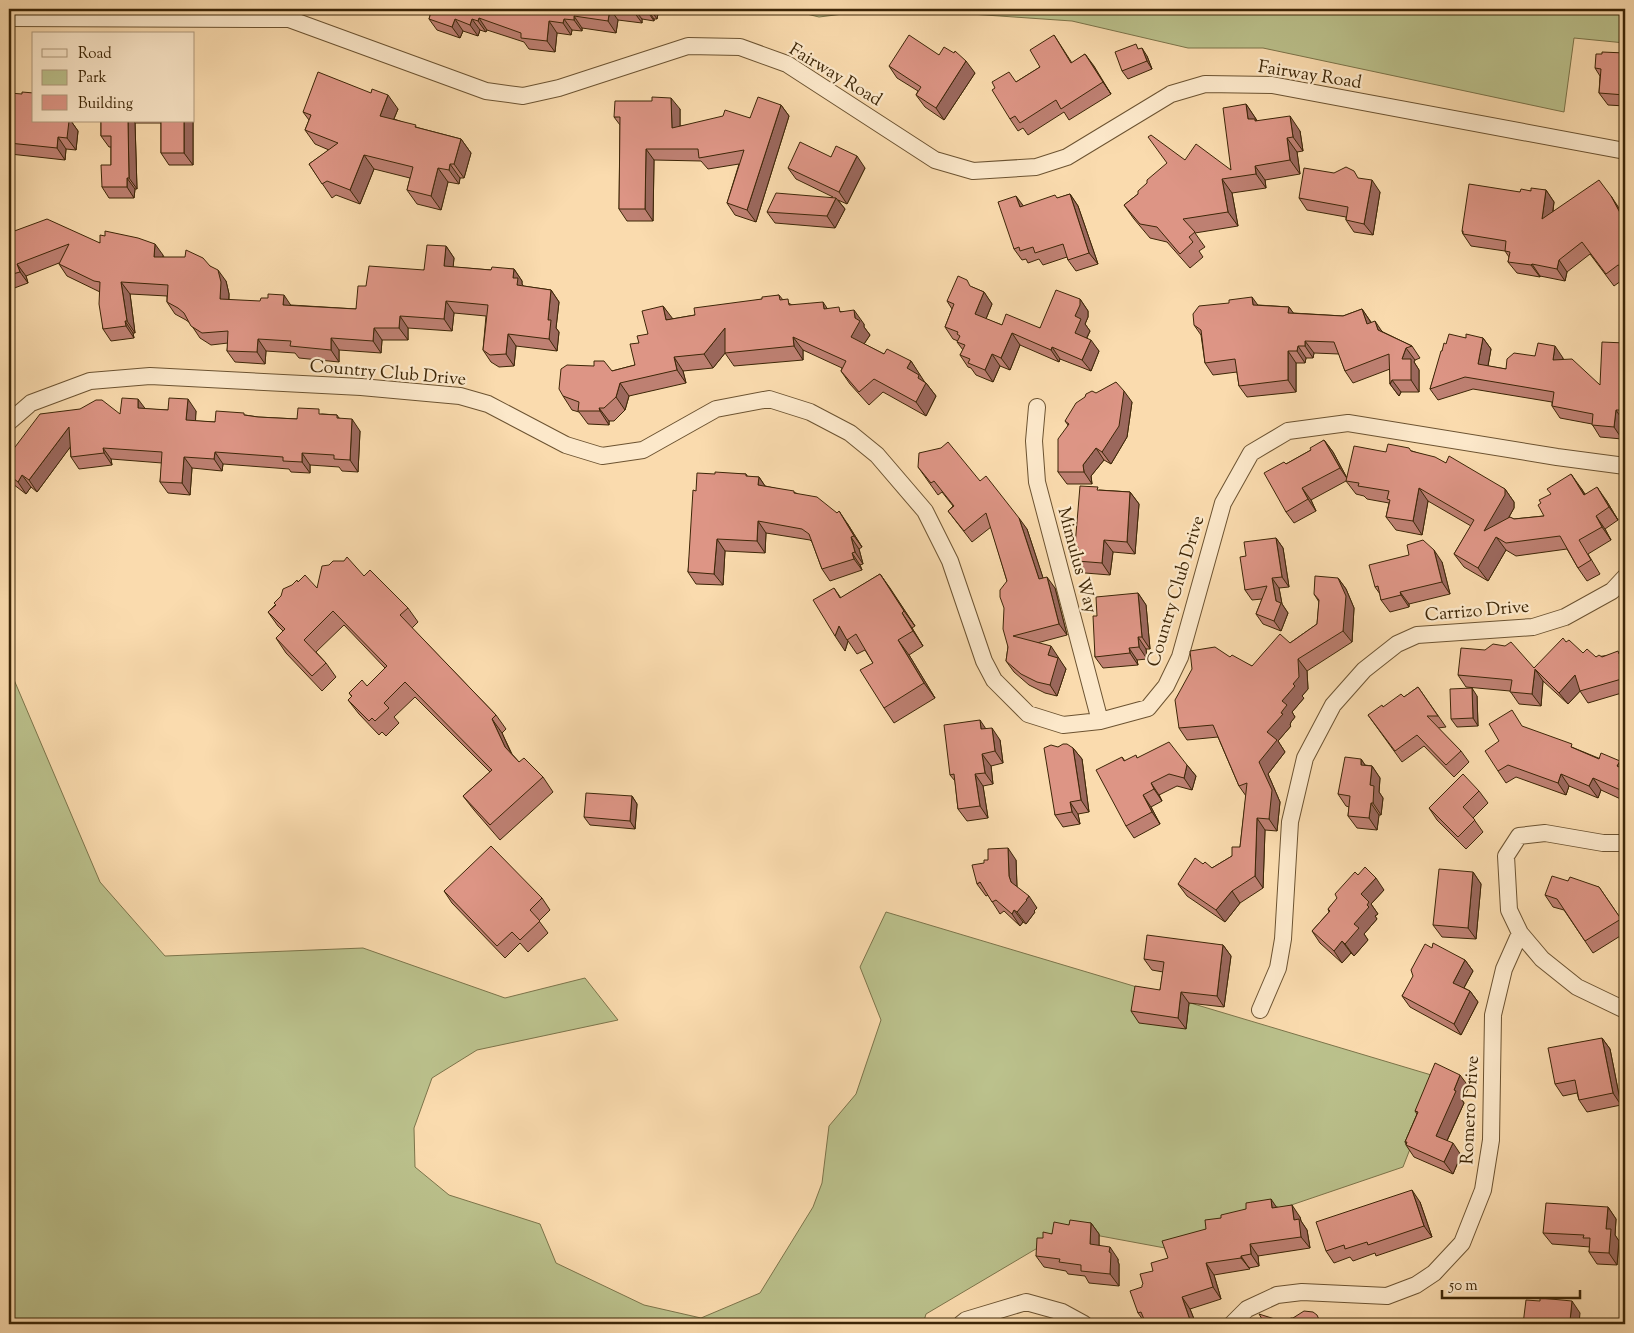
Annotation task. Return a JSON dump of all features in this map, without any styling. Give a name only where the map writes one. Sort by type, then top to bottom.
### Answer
[{"type":"street","name":"Fairway Road","points":[[9,18],[289,19],[486,91],[523,96],[558,88],[688,46],[740,47],[787,64],[935,160],[973,171],[1036,167],[1067,157],[1171,94],[1205,84],[1272,85],[1625,151]]},
{"type":"street","name":"Country Club Drive","points":[[9,422],[31,403],[90,381],[150,376],[342,386],[460,396],[488,404],[566,445],[602,456],[643,450],[716,409],[769,399],[810,412],[850,433],[877,455],[925,511],[950,561],[994,680],[1028,714],[1064,725],[1100,721],[1148,708],[1166,686],[1180,657],[1223,503],[1252,453],[1288,431],[1348,423],[1557,458],[1625,466]]},
{"type":"street","name":"Mimulus Way","points":[[1038,407],[1034,441],[1037,482],[1100,721]]},
{"type":"street","name":"Carrizo Drive","points":[[1260,1010],[1278,968],[1284,939],[1290,822],[1305,758],[1333,705],[1364,670],[1397,644],[1417,635],[1533,627],[1565,618],[1612,591],[1625,577]]},
{"type":"street","points":[[1625,843],[1603,843],[1545,833],[1519,836],[1506,856],[1509,910],[1520,933],[1542,959],[1577,987],[1625,1010]]},
{"type":"street","name":"Romero Drive","points":[[1232,1324],[1247,1310],[1277,1295],[1302,1292],[1387,1296],[1416,1285],[1434,1273],[1462,1243],[1483,1190],[1491,1140],[1493,1015],[1504,969],[1520,933]]},
{"type":"street","points":[[961,1324],[966,1320],[1026,1302],[1062,1312],[1084,1324]]},
{"type":"green space","points":[[786,9],[883,9],[819,17]]},
{"type":"green space","points":[[898,9],[1625,9],[1625,43],[1574,38],[1564,112],[1263,48],[1188,48],[1072,21]]},
{"type":"green space","points":[[9,668],[100,882],[165,956],[363,948],[505,998],[585,978],[618,1020],[477,1050],[432,1078],[414,1128],[415,1167],[449,1195],[540,1224],[556,1263],[644,1305],[701,1318],[760,1293],[813,1207],[822,1183],[829,1126],[856,1094],[881,1020],[860,967],[886,912],[1438,1077],[1403,1167],[1165,1248],[1068,1230],[926,1314],[923,1324],[9,1324]]},
{"type":"building","points":[[432,9],[610,9],[608,21],[574,16],[574,20],[564,19],[563,23],[549,21],[547,41],[521,38],[521,33],[479,18],[478,21],[472,19],[470,25],[455,19],[452,27],[429,19]]},
{"type":"building","points":[[614,9],[634,9],[634,12]]},
{"type":"building","points":[[909,35],[939,55],[944,47],[954,53],[955,51],[966,61],[936,108],[916,95],[921,87],[889,66]]},
{"type":"building","points":[[1054,35],[1071,63],[1085,54],[1103,82],[1061,109],[1056,100],[1020,123],[1015,116],[1010,119],[992,90],[995,88],[992,82],[1009,72],[1016,82],[1040,67],[1030,50]]},
{"type":"building","points":[[1136,44],[1138,49],[1142,48],[1147,61],[1122,71],[1115,52]]},
{"type":"building","points":[[1602,52],[1625,53],[1625,95],[1599,93],[1601,69],[1595,68],[1596,54],[1602,54]]},
{"type":"building","points":[[318,72],[371,93],[372,89],[388,95],[380,116],[461,139],[454,164],[450,164],[449,170],[438,168],[431,196],[407,190],[413,167],[364,155],[350,190],[327,181],[322,184],[309,164],[338,143],[305,130],[311,115],[303,112]]},
{"type":"building","points":[[22,92],[32,93],[32,122],[69,122],[67,138],[58,137],[57,148],[9,143],[9,93],[22,94]]},
{"type":"building","points":[[652,97],[671,98],[672,128],[723,116],[725,110],[750,118],[758,97],[781,105],[747,210],[727,203],[744,150],[699,158],[698,149],[646,149],[645,209],[619,209],[620,117],[614,117],[615,101],[652,101]]},
{"type":"building","points":[[1246,104],[1248,119],[1255,119],[1255,121],[1290,116],[1293,137],[1287,138],[1290,160],[1255,166],[1256,174],[1222,179],[1228,212],[1183,219],[1195,232],[1189,237],[1193,242],[1180,254],[1157,227],[1140,224],[1124,205],[1138,194],[1138,191],[1147,183],[1147,180],[1167,163],[1148,137],[1151,135],[1185,160],[1196,144],[1231,170],[1223,108]]},
{"type":"building","points":[[101,122],[128,122],[129,178],[127,178],[127,187],[102,187],[101,165],[111,165],[111,136],[101,136]]},
{"type":"building","points":[[161,122],[184,122],[184,153],[161,153]]},
{"type":"building","points":[[800,142],[831,157],[836,146],[857,156],[839,192],[788,168]]},
{"type":"building","points":[[1346,167],[1354,171],[1358,178],[1372,180],[1364,224],[1346,220],[1348,207],[1299,198],[1304,168],[1334,173]]},
{"type":"building","points":[[1599,180],[1611,196],[1625,222],[1625,267],[1618,265],[1606,274],[1582,242],[1559,260],[1557,269],[1508,262],[1510,252],[1505,251],[1506,241],[1463,234],[1469,184],[1520,192],[1521,189],[1531,191],[1531,188],[1546,190],[1542,219]]},
{"type":"building","points":[[776,193],[836,198],[827,216],[767,212]]},
{"type":"building","points":[[1070,194],[1089,253],[1068,260],[1063,244],[1035,253],[1033,247],[1020,251],[1019,247],[1014,249],[998,202],[1016,196],[1020,207],[1055,195],[1057,198]]},
{"type":"building","points":[[47,219],[100,243],[100,235],[105,236],[105,231],[138,238],[155,244],[154,257],[185,257],[186,250],[203,258],[210,266],[218,270],[221,282],[220,299],[260,301],[261,298],[268,298],[268,294],[284,295],[283,305],[356,309],[358,286],[366,286],[369,266],[424,270],[427,245],[446,246],[444,266],[491,270],[492,267],[514,269],[513,278],[518,278],[517,285],[551,290],[548,320],[551,320],[549,339],[508,334],[506,354],[490,355],[483,350],[488,305],[446,301],[444,319],[400,316],[399,328],[374,328],[373,341],[331,338],[331,350],[290,346],[291,341],[258,339],[257,352],[227,351],[228,331],[202,333],[191,326],[184,313],[167,302],[168,285],[121,282],[127,321],[125,321],[126,326],[103,329],[99,304],[100,282],[59,264],[69,244],[17,264],[20,272],[9,275],[9,233]]},
{"type":"building","points":[[958,276],[967,280],[970,286],[984,292],[975,314],[1002,325],[1006,314],[1040,328],[1056,290],[1080,299],[1080,305],[1075,316],[1081,319],[1075,333],[1091,340],[1082,360],[1052,347],[1051,350],[1012,333],[1001,358],[992,354],[985,370],[968,363],[970,359],[960,355],[965,345],[957,342],[960,336],[957,334],[958,332],[945,327],[954,304],[947,301]]},
{"type":"building","points":[[779,295],[780,300],[788,299],[789,305],[823,302],[824,309],[839,307],[840,312],[854,310],[855,318],[860,321],[851,337],[884,354],[887,349],[911,361],[907,368],[919,375],[918,378],[926,383],[916,402],[874,379],[859,392],[841,371],[846,361],[793,337],[794,346],[725,353],[725,328],[704,354],[674,357],[677,370],[620,383],[616,397],[604,408],[599,408],[600,411],[578,411],[579,402],[563,396],[559,389],[561,369],[567,365],[594,366],[594,361],[604,361],[612,371],[635,365],[630,344],[639,343],[637,336],[648,334],[642,311],[663,306],[666,320],[695,315],[694,308]]},
{"type":"building","points":[[1252,297],[1253,305],[1289,307],[1288,313],[1343,316],[1362,309],[1367,324],[1375,321],[1378,330],[1412,346],[1406,348],[1402,359],[1411,359],[1411,380],[1392,380],[1390,384],[1389,354],[1345,371],[1334,342],[1305,341],[1305,346],[1298,346],[1297,351],[1288,351],[1288,380],[1239,386],[1235,359],[1205,363],[1201,330],[1194,325],[1193,314],[1199,306],[1229,303],[1229,300]]},
{"type":"building","points":[[1449,334],[1466,338],[1466,334],[1483,338],[1478,364],[1506,369],[1507,359],[1514,353],[1535,356],[1538,343],[1555,346],[1553,360],[1572,359],[1600,385],[1602,342],[1625,343],[1625,410],[1616,410],[1614,427],[1592,425],[1593,414],[1552,406],[1554,392],[1465,377],[1430,389],[1441,351],[1444,343],[1446,344]]},
{"type":"building","points":[[1116,382],[1124,391],[1119,426],[1102,452],[1096,448],[1083,465],[1084,472],[1058,472],[1058,439],[1069,424],[1065,421],[1076,403],[1085,397],[1086,394],[1092,391],[1096,393]]},
{"type":"building","points":[[122,398],[138,399],[138,408],[168,410],[169,398],[188,399],[186,420],[215,422],[216,411],[244,413],[244,415],[258,417],[297,419],[298,408],[319,409],[319,414],[337,415],[337,418],[352,419],[350,460],[334,459],[334,455],[302,453],[302,462],[283,461],[283,457],[215,452],[214,459],[184,457],[182,483],[160,482],[162,452],[103,448],[104,453],[71,457],[69,427],[29,480],[22,475],[18,482],[9,475],[9,455],[40,414],[80,409],[96,400],[102,400],[120,414]]},
{"type":"building","points":[[1324,440],[1340,468],[1302,488],[1308,499],[1286,512],[1264,473],[1284,462],[1286,464],[1311,450],[1310,448]]},
{"type":"building","points":[[948,442],[980,481],[986,476],[1019,518],[1039,579],[1047,577],[1059,624],[1013,636],[1051,646],[1048,655],[1058,658],[1050,685],[1037,682],[1021,674],[1006,661],[1008,647],[1003,629],[1004,608],[1000,597],[1000,590],[1007,581],[986,513],[964,531],[948,511],[954,506],[934,481],[931,483],[918,467],[919,453],[941,448]]},
{"type":"building","points":[[1388,444],[1409,448],[1411,451],[1435,457],[1446,463],[1449,456],[1505,489],[1505,495],[1484,531],[1510,517],[1514,519],[1544,516],[1538,505],[1541,503],[1539,500],[1551,494],[1547,489],[1571,474],[1584,495],[1597,487],[1609,507],[1596,516],[1602,527],[1579,540],[1591,560],[1578,568],[1560,536],[1506,543],[1496,537],[1478,568],[1454,554],[1474,520],[1419,488],[1413,521],[1386,517],[1390,500],[1387,499],[1389,491],[1358,486],[1359,483],[1346,481],[1354,446],[1386,452]]},
{"type":"building","points":[[715,472],[746,474],[746,476],[759,477],[758,485],[817,497],[837,513],[839,511],[854,536],[851,537],[855,552],[852,553],[854,559],[822,569],[809,534],[802,529],[758,521],[757,541],[717,539],[714,574],[688,572],[693,490],[696,491],[697,473],[715,474]]},
{"type":"building","points":[[1080,486],[1098,487],[1097,490],[1130,492],[1127,542],[1104,540],[1102,563],[1077,561],[1078,547],[1075,546]]},
{"type":"building","points":[[1276,538],[1282,577],[1272,578],[1276,601],[1281,603],[1274,621],[1256,614],[1267,586],[1245,590],[1240,557],[1246,556],[1244,542]]},
{"type":"building","points":[[1423,540],[1434,550],[1442,582],[1400,592],[1401,595],[1381,600],[1378,586],[1375,587],[1369,565],[1409,555],[1407,545]]},
{"type":"building","points":[[347,557],[364,576],[370,570],[408,608],[400,615],[496,715],[492,719],[505,747],[519,762],[524,758],[543,777],[490,825],[463,796],[492,770],[405,682],[384,703],[389,708],[375,721],[372,718],[369,721],[348,700],[352,696],[349,693],[362,680],[367,686],[387,666],[333,611],[304,640],[326,663],[312,676],[276,638],[285,629],[268,612],[276,605],[274,603],[281,596],[283,589],[292,585],[297,580],[298,582],[305,575],[317,588],[322,566],[329,565],[333,561],[344,561]]},
{"type":"building","points":[[880,574],[904,611],[902,613],[913,631],[898,640],[924,683],[884,708],[860,670],[873,663],[856,634],[847,640],[839,626],[835,636],[813,600],[834,588],[840,598]]},
{"type":"building","points":[[1315,576],[1338,578],[1346,596],[1343,631],[1298,659],[1299,677],[1293,684],[1295,686],[1282,701],[1287,705],[1281,713],[1283,714],[1267,732],[1277,740],[1259,762],[1272,790],[1269,819],[1257,818],[1255,876],[1232,891],[1216,910],[1178,884],[1195,858],[1203,864],[1205,862],[1212,868],[1232,856],[1232,847],[1240,847],[1247,783],[1239,786],[1213,725],[1179,728],[1175,700],[1192,669],[1190,651],[1215,647],[1230,657],[1232,655],[1252,666],[1280,634],[1290,643],[1317,624],[1319,600],[1314,594]]},
{"type":"building","points":[[1138,593],[1142,637],[1138,637],[1139,647],[1129,648],[1130,653],[1095,657],[1093,616],[1097,616],[1096,597]]},
{"type":"building","points":[[1563,638],[1566,642],[1569,640],[1583,653],[1587,649],[1596,657],[1599,655],[1602,657],[1618,651],[1619,654],[1625,652],[1625,678],[1580,691],[1575,675],[1559,693],[1535,669],[1532,694],[1510,692],[1512,680],[1458,675],[1461,648],[1485,650],[1493,644],[1505,646],[1511,642],[1534,668]]},
{"type":"building","points":[[1418,687],[1438,716],[1427,716],[1461,751],[1446,765],[1417,735],[1395,751],[1368,715],[1401,694],[1404,697]]},
{"type":"building","points":[[1472,688],[1473,718],[1451,719],[1450,689]]},
{"type":"building","points":[[1512,710],[1522,726],[1572,744],[1571,747],[1599,759],[1601,753],[1620,761],[1617,766],[1625,770],[1625,792],[1593,778],[1589,786],[1561,774],[1558,783],[1508,765],[1498,771],[1485,751],[1499,741],[1489,724]]},
{"type":"building","points":[[980,720],[981,729],[992,728],[995,751],[982,754],[985,773],[975,774],[980,806],[958,809],[954,774],[950,775],[944,725]]},
{"type":"building","points":[[1169,742],[1187,765],[1184,778],[1169,774],[1151,783],[1154,789],[1143,795],[1152,812],[1126,826],[1096,770],[1122,757],[1124,761],[1136,755],[1137,758]]},
{"type":"building","points":[[1063,744],[1073,748],[1081,800],[1070,802],[1072,812],[1055,815],[1044,748],[1051,745],[1058,747]]},
{"type":"building","points":[[1345,757],[1361,759],[1361,765],[1372,766],[1370,785],[1374,786],[1373,803],[1371,803],[1369,818],[1348,816],[1350,796],[1338,794]]},
{"type":"building","points":[[1463,774],[1479,791],[1463,807],[1475,820],[1458,837],[1429,808]]},
{"type":"building","points":[[586,793],[632,796],[630,821],[584,817]]},
{"type":"building","points":[[491,846],[542,898],[530,910],[540,921],[520,940],[512,932],[497,946],[444,891]]},
{"type":"building","points":[[1008,848],[1011,882],[1029,896],[1017,912],[1014,910],[1012,914],[996,900],[992,902],[980,882],[977,884],[972,865],[984,863],[984,860],[988,860],[988,849]]},
{"type":"building","points":[[1365,867],[1376,878],[1361,894],[1369,902],[1367,905],[1369,907],[1354,924],[1359,928],[1345,944],[1342,941],[1334,951],[1312,931],[1330,911],[1328,909],[1337,898],[1335,894],[1355,872],[1358,875]]},
{"type":"building","points":[[1439,869],[1473,872],[1468,928],[1433,925]]},
{"type":"building","points":[[1552,876],[1568,881],[1570,877],[1599,887],[1621,919],[1585,941],[1557,899],[1545,895]]},
{"type":"building","points":[[1147,935],[1223,945],[1217,996],[1181,992],[1178,1018],[1131,1011],[1135,986],[1160,990],[1164,962],[1144,959]]},
{"type":"building","points":[[1433,943],[1465,960],[1453,983],[1470,991],[1454,1024],[1402,996],[1413,976],[1411,970],[1425,944],[1432,948]]},
{"type":"building","points":[[1602,1038],[1613,1093],[1579,1100],[1575,1080],[1555,1084],[1548,1048]]},
{"type":"building","points":[[1435,1063],[1460,1075],[1454,1090],[1456,1091],[1436,1136],[1453,1143],[1444,1162],[1406,1145],[1407,1142],[1405,1142],[1418,1112],[1415,1111]]},
{"type":"building","points":[[1412,1190],[1424,1226],[1368,1245],[1367,1242],[1345,1249],[1344,1245],[1326,1251],[1316,1222]]},
{"type":"building","points":[[1271,1199],[1272,1208],[1292,1205],[1294,1220],[1299,1219],[1301,1237],[1250,1244],[1251,1254],[1241,1256],[1241,1258],[1206,1263],[1213,1287],[1182,1297],[1190,1320],[1178,1324],[1146,1324],[1141,1312],[1138,1313],[1130,1291],[1142,1287],[1140,1274],[1153,1271],[1151,1263],[1168,1258],[1162,1241],[1206,1229],[1205,1220],[1221,1218],[1221,1215],[1246,1209],[1246,1203]]},
{"type":"building","points":[[1546,1203],[1608,1207],[1606,1229],[1611,1229],[1609,1253],[1589,1252],[1590,1238],[1583,1238],[1584,1235],[1543,1233]]},
{"type":"building","points":[[1070,1220],[1091,1223],[1090,1244],[1110,1247],[1110,1274],[1081,1271],[1081,1265],[1059,1262],[1060,1259],[1036,1256],[1037,1238],[1043,1238],[1043,1232],[1052,1234],[1054,1222],[1069,1225]]},
{"type":"building","points":[[1540,1298],[1572,1301],[1570,1321],[1593,1324],[1523,1324],[1526,1300],[1540,1301]]},
{"type":"building","points":[[1304,1311],[1313,1312],[1317,1315],[1321,1324],[1265,1324],[1259,1314],[1284,1322]]}]
